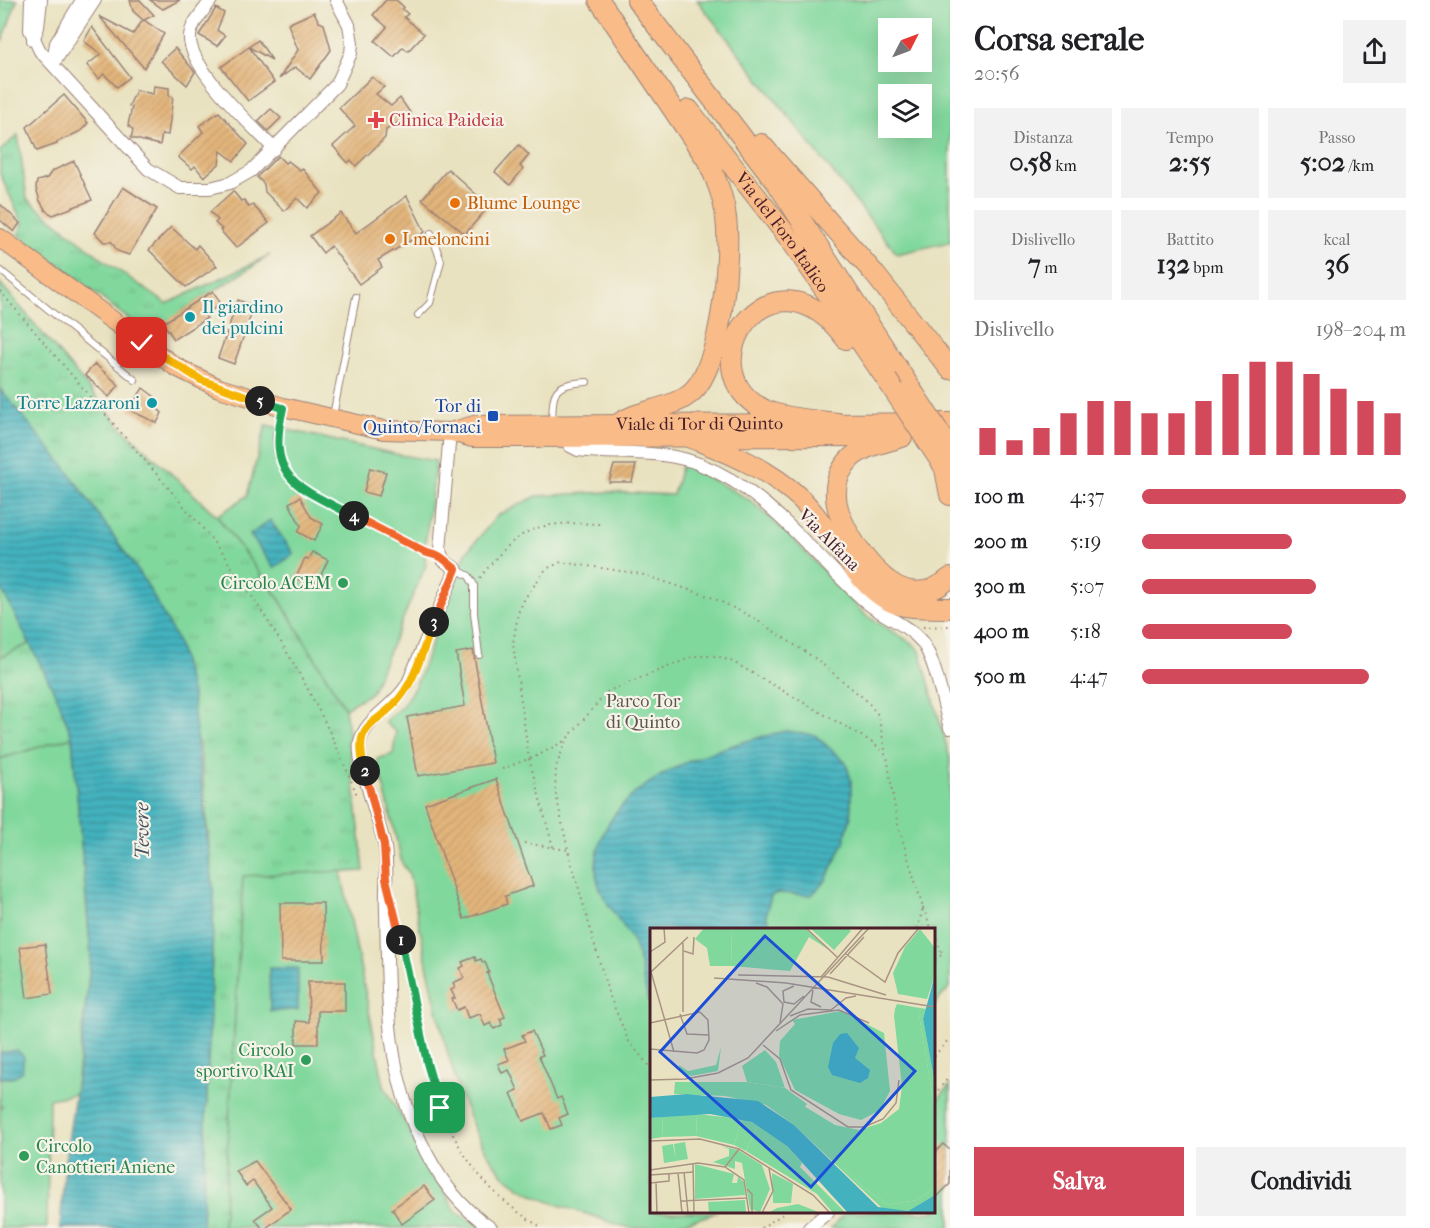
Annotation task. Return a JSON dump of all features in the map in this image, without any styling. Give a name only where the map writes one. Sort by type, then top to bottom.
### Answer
[{"type":"highway","name":"Via del Foro Italico","points":[[600,0],[792,242],[834,284],[911,389],[947,465]]},
{"type":"highway","points":[[600,0],[708,161],[716,179],[726,218],[727,249],[718,334],[706,372],[693,390],[679,400],[633,415],[611,431]]},
{"type":"highway","name":"Via del Foro Italico","points":[[637,0],[747,143],[813,236],[834,284],[885,376],[947,465]]},
{"type":"highway","points":[[664,35],[873,272],[950,369]]},
{"type":"highway","points":[[837,423],[771,413],[746,396],[736,378],[731,356],[738,331],[748,318],[761,308],[776,302],[792,301],[807,305],[827,316],[864,359],[885,376]]},
{"type":"highway","points":[[689,437],[742,458],[793,492],[817,516],[866,582],[884,597],[904,606],[950,608]]},
{"type":"highway","points":[[902,437],[864,449],[846,464],[836,486],[838,515],[868,561],[896,587],[922,591],[941,585],[950,578]]},
{"type":"highway","points":[[947,465],[950,495]]},
{"type":"main road","name":"Viale di Tor di Quinto","points":[[1,242],[176,367],[219,388],[283,408],[332,420],[397,432],[450,432],[472,438],[564,438],[611,431],[837,423],[950,422]]},
{"type":"main road","name":"Viale di Tor di Quinto","points":[[450,432],[474,425],[552,424],[689,437],[950,438]]},
{"type":"street","points":[[31,0],[29,22],[33,40],[137,160],[157,176],[175,186],[210,188],[230,183],[251,171],[334,87],[352,50],[351,34],[336,0]]},
{"type":"street","points":[[33,40],[38,27],[41,0]]},
{"type":"street","points":[[53,64],[56,43],[82,0]]},
{"type":"street","points":[[53,64],[95,0]]},
{"type":"street","points":[[211,0],[190,33],[193,52],[212,80],[274,149]]},
{"type":"street","points":[[611,431],[608,446],[618,454]]},
{"type":"street","points":[[450,432],[441,557],[456,569],[402,694],[367,728],[360,747],[384,845],[390,1026],[406,1102],[423,1144],[441,1175],[463,1203],[491,1228]]},
{"type":"street","name":"Via Alfana","points":[[564,438],[570,446],[578,450],[677,457],[700,464],[734,481],[786,522],[865,601],[917,637],[927,651],[950,728]]},
{"type":"street","points":[[809,1228],[827,1213]]},
{"type":"lane","points":[[418,315],[430,303],[441,261],[431,233]]},
{"type":"lane","points":[[0,270],[135,380]]},
{"type":"lane","points":[[332,420],[356,297]]},
{"type":"lane","points":[[552,424],[555,392],[566,383],[587,382]]},
{"type":"lane","points":[[283,408],[276,435],[277,451],[282,465],[301,489],[424,552],[441,557]]},
{"type":"lane","points":[[456,569],[469,576],[474,585],[474,613],[479,655]]},
{"type":"path","points":[[0,291],[207,531],[266,614],[306,682],[334,739],[358,800]]},
{"type":"path","points":[[474,585],[503,549],[530,531],[564,523],[600,524]]},
{"type":"path","points":[[553,847],[529,759],[515,668],[514,626],[525,598],[541,574],[552,565],[561,562],[641,574],[711,597],[752,617],[816,659],[867,701],[880,722],[897,821],[931,928]]},
{"type":"path","points":[[906,629],[950,627]]},
{"type":"path","points":[[502,769],[529,759],[566,740],[608,691],[696,657],[717,656],[733,662],[761,680],[861,734],[887,756]]},
{"type":"path","points":[[566,740],[555,775],[558,804],[583,910],[618,1019],[639,1058],[650,1069]]},
{"type":"path","points":[[524,843],[568,850]]},
{"type":"path","points":[[918,928],[923,908]]},
{"type":"path","points":[[399,929],[428,1069],[451,1135],[469,1165],[488,1187],[509,1207],[543,1228]]},
{"type":"path","points":[[935,938],[943,956],[935,954]]},
{"type":"path","points":[[935,1054],[950,1038]]},
{"type":"path","points":[[935,1093],[950,1076]]},
{"type":"path","points":[[761,1228],[784,1213]]},
{"type":"green space","points":[[0,0],[17,0],[3,40],[0,35]]},
{"type":"green space","points":[[697,0],[950,0],[950,242],[897,254]]},
{"type":"green space","points":[[18,135],[27,199],[105,261],[167,304],[270,255],[164,323],[152,337],[18,234],[23,224],[0,174],[0,151]]},
{"type":"green space","points":[[0,283],[122,428],[217,516],[280,600],[345,708],[364,871],[243,877],[223,1228],[202,1228],[214,898],[200,746],[0,391]]},
{"type":"green space","name":"Circolo ACEM","points":[[266,425],[436,461],[424,552],[426,565],[371,693],[345,708],[280,600],[217,516],[247,496]]},
{"type":"green space","name":"Parco Tor di Quinto","points":[[682,463],[750,500],[795,541],[865,615],[912,643],[920,651],[950,758],[950,987],[935,1004],[935,928],[650,928],[650,1213],[714,1213],[676,1224],[633,1228],[617,1225],[539,1197],[511,1181],[490,1158],[472,1125],[457,1084],[433,992],[409,874],[402,863],[377,759],[393,754],[396,732],[384,722],[402,706],[416,685],[466,553],[498,515],[537,496],[609,492],[673,495]]},
{"type":"green space","points":[[0,586],[31,643],[0,657]]},
{"type":"green space","points":[[31,643],[58,699],[72,737],[0,759],[0,657]]},
{"type":"green space","points":[[72,737],[91,957],[75,1094],[49,1099],[47,1228],[0,1228],[0,1107],[3,1106],[0,1106],[0,759]]},
{"type":"green space","name":"Circolo sportivo RAI","points":[[341,871],[384,1086],[456,1212],[483,1228],[223,1228],[243,876]]},
{"type":"green space","points":[[950,1085],[950,1228],[831,1228],[846,1213],[935,1213],[935,1103]]},
{"type":"water","name":"Tevere","points":[[0,389],[66,468],[145,581],[177,640],[192,694],[214,898],[202,1228],[60,1228],[65,1161],[79,1068],[91,957],[72,737],[58,699],[0,586]]},
{"type":"water","points":[[270,520],[294,554],[274,568],[250,535]]},
{"type":"water","points":[[786,731],[815,735],[846,763],[851,780],[851,816],[844,842],[826,880],[812,895],[777,893],[771,896],[766,915],[772,928],[650,928],[650,1003],[632,940],[609,906],[597,878],[596,868],[602,838],[617,812],[639,790],[666,772],[728,746]]},
{"type":"water","points":[[269,968],[298,968],[298,1010],[270,1011]]},
{"type":"water","points":[[17,1050],[24,1057],[22,1071],[12,1078],[0,1078],[0,1053]]},
{"type":"building","points":[[130,0],[140,0],[154,15],[144,20],[164,34],[144,68],[99,16],[133,34],[143,20],[133,11]]},
{"type":"building","points":[[150,0],[180,0],[163,9]]},
{"type":"building","points":[[386,0],[396,0],[404,7],[402,9],[408,14],[404,17],[424,34],[408,51],[403,47],[394,57],[375,41],[387,27],[373,15]]},
{"type":"building","points":[[216,8],[224,13],[217,30],[225,36],[217,46],[199,35]]},
{"type":"building","points":[[314,12],[319,22],[324,24],[331,50],[310,79],[295,67],[279,79],[298,50],[288,24]]},
{"type":"building","points":[[92,27],[130,77],[117,87],[104,74],[99,79],[87,65],[101,54],[84,41]]},
{"type":"building","points":[[258,40],[272,60],[249,47]]},
{"type":"building","points":[[249,47],[274,82],[248,101],[221,67]]},
{"type":"building","points":[[175,48],[195,72],[187,85],[161,61]]},
{"type":"building","name":"Clinica Paideia","points":[[372,77],[384,87],[376,94],[391,106],[400,98],[411,114],[386,130],[385,138],[356,166],[351,160],[348,163],[333,146],[355,126],[339,108]]},
{"type":"building","points":[[154,86],[169,88],[169,96],[173,97],[168,135],[162,134],[160,145],[131,138],[133,130],[128,125],[132,107],[129,106],[136,90],[153,94]]},
{"type":"building","points":[[64,95],[88,123],[81,131],[57,144],[37,151],[27,127]]},
{"type":"building","points":[[271,109],[281,118],[268,131],[258,121]]},
{"type":"building","points":[[219,112],[248,144],[234,161],[221,151],[219,164],[204,177],[195,166],[192,169],[178,157],[203,132],[199,126]]},
{"type":"building","points":[[519,145],[529,155],[520,166],[523,169],[510,185],[495,172]]},
{"type":"building","points":[[278,156],[285,163],[288,161],[300,170],[302,168],[322,193],[307,208],[297,198],[284,211],[265,192],[264,184],[257,177]]},
{"type":"building","points":[[74,161],[92,200],[53,215],[46,211],[40,201],[36,188],[37,181],[47,178],[52,171]]},
{"type":"building","name":"Blume Lounge","points":[[448,169],[489,206],[465,234],[422,199]]},
{"type":"building","points":[[123,187],[157,209],[129,255],[117,251],[112,242],[104,242],[95,233]]},
{"type":"building","points":[[233,191],[249,207],[253,205],[269,223],[236,248],[220,230],[222,229],[215,223],[218,220],[210,212]]},
{"type":"building","name":"I meloncini","points":[[407,196],[425,232],[378,260],[382,267],[359,284],[331,246],[323,253],[310,236],[341,213],[356,233]]},
{"type":"building","points":[[0,204],[20,223],[14,232],[0,220]]},
{"type":"building","points":[[171,227],[195,249],[198,245],[217,266],[186,287],[149,250]]},
{"type":"building","name":"Il giardino dei pulcini","points":[[213,291],[221,304],[204,315],[207,318],[174,339],[163,323]]},
{"type":"building","points":[[238,300],[254,306],[234,364],[218,358]]},
{"type":"building","points":[[95,364],[119,385],[109,397],[85,375]]},
{"type":"building","points":[[143,388],[159,400],[157,408],[162,413],[157,423],[129,410]]},
{"type":"building","points":[[614,465],[636,465],[632,482],[609,482]]},
{"type":"building","points":[[370,468],[386,472],[379,496],[364,492]]},
{"type":"building","points":[[300,497],[311,517],[323,524],[314,541],[298,532],[301,526],[289,503]]},
{"type":"building","points":[[312,552],[328,560],[317,583],[309,580],[307,584],[296,578],[305,558],[308,559]]},
{"type":"building","points":[[473,650],[493,763],[418,776],[407,717],[465,706],[456,653]]},
{"type":"building","points":[[496,779],[533,886],[505,896],[507,904],[464,919],[425,804]]},
{"type":"building","points":[[280,903],[323,903],[324,961],[281,961]]},
{"type":"building","points":[[45,944],[52,994],[27,998],[20,947]]},
{"type":"building","points":[[475,957],[476,961],[481,959],[483,963],[485,962],[489,972],[487,973],[505,1017],[500,1019],[502,1025],[494,1029],[491,1023],[485,1026],[480,1014],[468,1018],[464,1007],[457,1010],[452,999],[455,998],[451,990],[455,988],[453,983],[464,978],[460,968],[464,966],[462,962]]},
{"type":"building","points":[[308,982],[345,982],[345,1011],[318,1011],[318,1044],[296,1044],[296,1021],[309,1022]]},
{"type":"building","points":[[532,1031],[543,1055],[539,1056],[557,1099],[561,1097],[568,1114],[559,1118],[562,1125],[551,1129],[544,1113],[523,1121],[511,1093],[518,1090],[509,1070],[502,1073],[498,1064],[509,1060],[504,1049],[525,1041],[522,1035]]},
{"type":"building","points":[[943,1144],[950,1150],[950,1184],[935,1199],[935,1153]]},
{"type":"building","points":[[255,1161],[291,1209],[266,1228],[262,1228],[255,1219],[272,1207],[253,1181],[246,1186],[236,1171]]},
{"type":"building","points":[[424,1186],[435,1200],[402,1224],[392,1209]]},
{"type":"place","name":"Clinica Paideia","points":[[376,120]]},
{"type":"place","name":"Blume Lounge","points":[[455,203]]},
{"type":"place","name":"I meloncini","points":[[390,239]]},
{"type":"place","name":"Il giardino dei pulcini","points":[[190,317]]},
{"type":"place","name":"Torre Lazzaroni","points":[[152,403]]},
{"type":"place","name":"Tor di Quinto/Fornaci","points":[[493,416]]},
{"type":"place","name":"Circolo ACEM","points":[[343,583]]},
{"type":"place","name":"Circolo sportivo RAI","points":[[306,1060]]},
{"type":"place","name":"Circolo Canottieri Aniene","points":[[24,1156]]},
{"type":"route","points":[[142,343],[176,367],[201,380],[226,391],[283,408],[276,435],[277,451],[282,465],[301,489],[424,552],[441,557],[456,569],[408,683],[402,694],[364,732],[360,747],[384,845],[386,879],[427,1063],[440,1108]]}]
